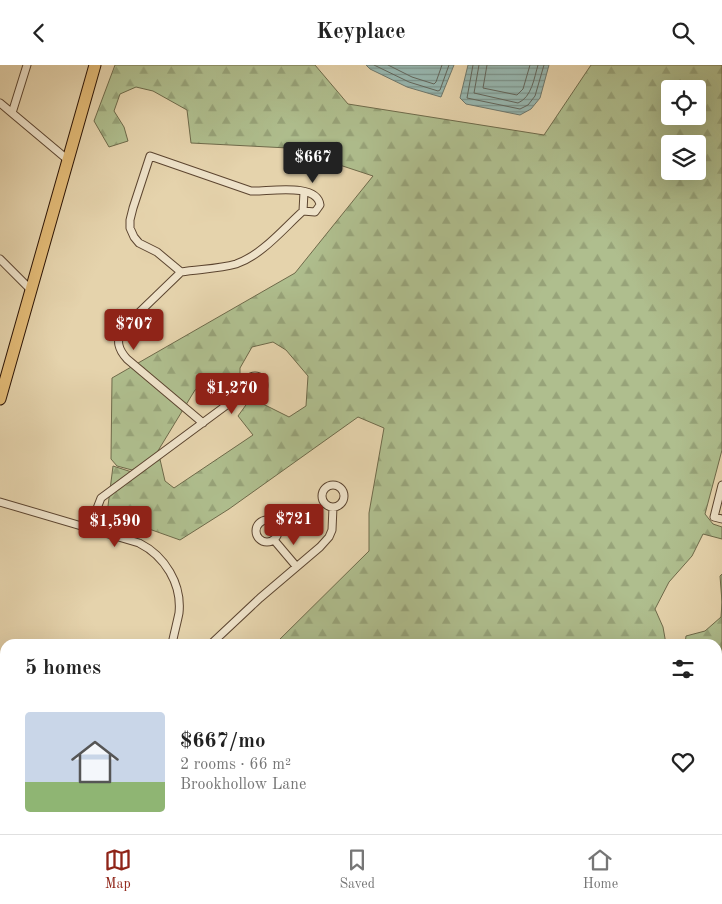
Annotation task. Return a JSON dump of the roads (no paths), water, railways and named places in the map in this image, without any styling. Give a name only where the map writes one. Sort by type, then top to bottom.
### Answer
[{"type":"main road","points":[[1,391],[95,65]]},
{"type":"street","points":[[12,113],[27,65]]},
{"type":"street","points":[[0,103],[68,160]]},
{"type":"street","points":[[181,271],[157,251],[139,243],[130,228],[130,220],[150,156],[251,191],[265,192],[295,189],[315,195],[320,200],[320,205],[315,212],[303,211]]},
{"type":"street","points":[[203,423],[127,359],[120,351],[118,337],[122,329],[181,271],[235,264],[250,257],[264,247],[303,211],[304,192]]},
{"type":"street","points":[[0,259],[31,290]]},
{"type":"street","points":[[89,529],[101,498],[248,390]]},
{"type":"street","points":[[722,485],[714,517],[722,519]]},
{"type":"street","points":[[0,502],[139,543],[151,549],[167,566],[177,589],[179,605],[173,639]]},
{"type":"street","points":[[216,639],[329,537],[332,530],[333,507]]},
{"type":"street","points":[[274,540],[296,566]]},
{"type":"water","points":[[366,65],[454,65],[441,97],[407,87],[370,69]]},
{"type":"water","points":[[468,65],[549,65],[540,98],[531,109],[520,115],[466,104],[460,98]]}]
